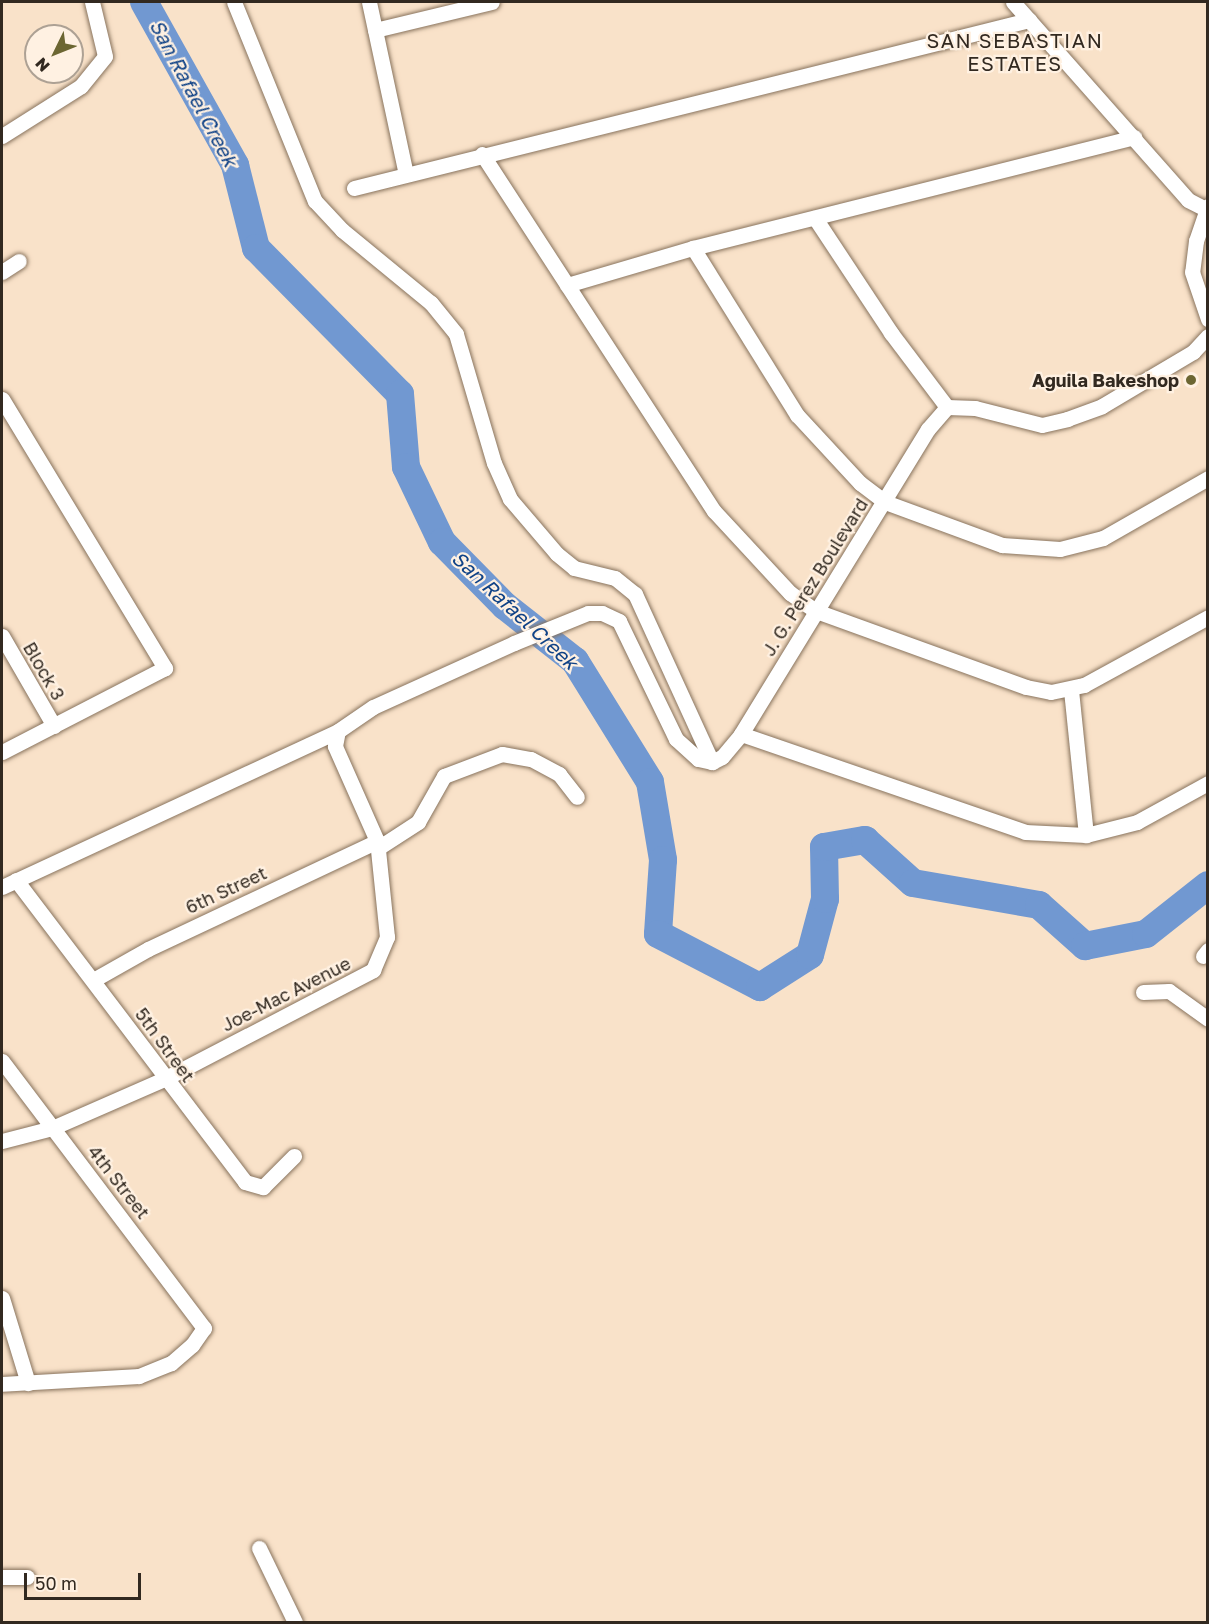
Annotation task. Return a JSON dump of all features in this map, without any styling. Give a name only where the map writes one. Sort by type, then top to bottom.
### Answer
[{"type":"street","points":[[2,136],[81,86],[105,56],[92,2]]},
{"type":"street","points":[[234,2],[315,201],[342,230],[431,303],[456,334],[494,463],[510,499],[556,554],[574,568],[615,578],[634,594],[712,762]]},
{"type":"street","points":[[369,2],[406,174]]},
{"type":"street","points":[[375,30],[492,2]]},
{"type":"street","points":[[1012,2],[1188,200],[1207,208],[1192,272],[1208,319]]},
{"type":"street","points":[[354,188],[482,154],[1029,20]]},
{"type":"street","points":[[567,285],[693,248],[1134,137]]},
{"type":"street","points":[[482,154],[714,511],[790,593],[816,611],[1026,687],[1071,690],[1208,617]]},
{"type":"street","points":[[815,218],[891,333],[947,407],[975,408],[1042,425],[1067,419],[1102,406],[1193,352],[1208,336]]},
{"type":"street","points":[[693,248],[797,414],[860,483],[885,502],[1002,545],[1060,549],[1103,538],[1208,478]]},
{"type":"street","points":[[2,272],[19,261]]},
{"type":"street","points":[[2,399],[165,668],[2,752]]},
{"type":"street","name":"J. G. Perez Boulevard","points":[[712,762],[722,757],[741,734],[928,429],[947,407]]},
{"type":"street","points":[[9,883],[338,731],[373,707],[514,643],[588,613],[602,613],[619,621],[676,739],[698,759],[712,762]]},
{"type":"street","name":"Block 3","points":[[2,636],[54,726]]},
{"type":"street","points":[[1071,690],[1086,835]]},
{"type":"street","name":"Joe-Mac Avenue","points":[[2,1141],[52,1128],[164,1078],[373,970],[387,937],[378,844],[334,746],[338,731]]},
{"type":"street","points":[[741,734],[1025,832],[1086,835],[1137,822],[1208,783]]},
{"type":"street","name":"6th Street","points":[[95,979],[148,949],[378,844],[418,822],[444,776],[502,754],[531,759],[559,774],[577,797]]},
{"type":"street","name":"5th Street","points":[[9,883],[95,979],[164,1078],[245,1182],[263,1187],[294,1156]]},
{"type":"street","points":[[1143,992],[1169,991],[1208,1019]]},
{"type":"street","name":"4th Street","points":[[2,1061],[204,1328],[192,1345],[171,1363],[139,1376],[28,1383]]},
{"type":"street","points":[[2,1298],[28,1383],[2,1384]]},
{"type":"street","points":[[259,1548],[295,1623]]},
{"type":"street","points":[[2,1577],[27,1577]]},
{"type":"waterway","name":"San Rafael Creek","points":[[144,2],[235,165],[256,248],[400,394],[406,467],[442,542],[505,606],[575,661],[650,782],[663,860],[658,934],[760,987],[810,955],[825,899],[824,847],[865,840],[913,883],[1039,905],[1085,946],[1146,934],[1208,885]]},
{"type":"place","name":"Aguila Bakeshop","points":[[1191,380]]},
{"type":"district","name":"SAN SEBASTIAN ESTATES","points":[[1015,52]]}]
